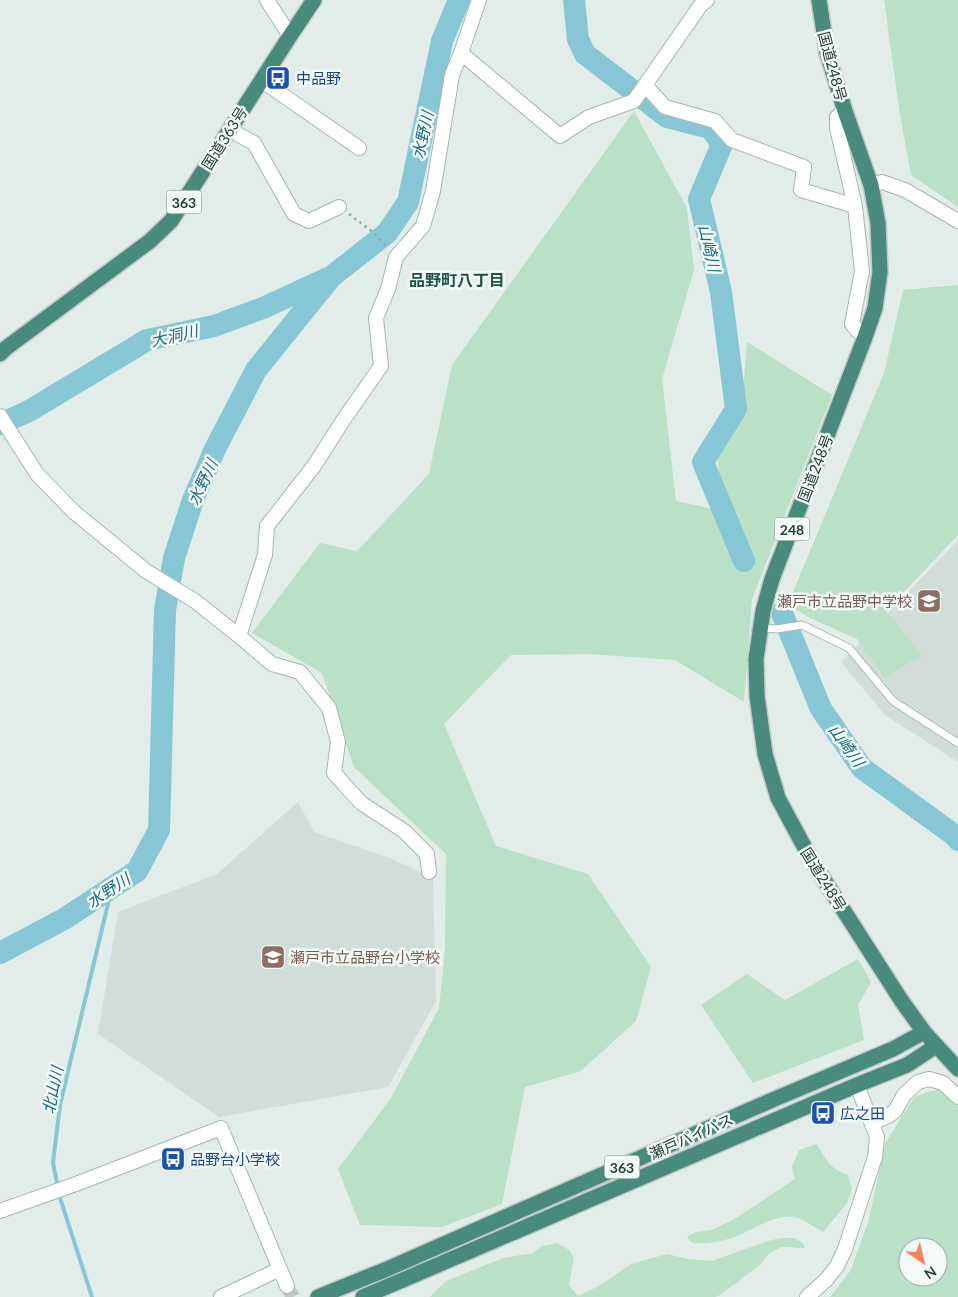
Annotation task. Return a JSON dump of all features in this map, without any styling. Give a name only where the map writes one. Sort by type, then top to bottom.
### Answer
[{"type":"highway","name":"国道363号","points":[[2,348],[143,246],[171,221],[314,0]]},
{"type":"highway","name":"国道248号","points":[[819,0],[827,53],[871,185],[878,223],[880,272],[874,308],[865,337],[772,580],[763,611],[769,628],[756,659],[757,696],[765,754],[778,798],[812,861],[901,1000],[924,1032],[958,1069]]},
{"type":"highway","name":"瀬戸バイパス","points":[[318,1297],[387,1269],[892,1049],[924,1032]]},
{"type":"highway","name":"瀬戸バイパス","points":[[363,1297],[907,1065],[936,1046]]},
{"type":"street","points":[[268,0],[290,36]]},
{"type":"street","points":[[239,636],[265,555],[267,526],[314,466],[381,366],[376,318],[388,289],[396,257],[424,226],[433,191],[452,75],[462,53],[479,0]]},
{"type":"street","points":[[462,53],[560,136],[589,117],[634,101],[700,6],[707,0]]},
{"type":"street","points":[[261,80],[359,148]]},
{"type":"street","points":[[645,85],[665,107],[715,121],[732,140],[804,167],[801,190],[855,206]]},
{"type":"street","points":[[845,111],[837,117],[837,128],[855,206],[862,271],[852,324],[865,337]]},
{"type":"street","points":[[230,130],[254,143],[294,214],[309,221],[339,207]]},
{"type":"street","points":[[871,185],[882,182],[905,190],[958,221]]},
{"type":"street","points":[[0,416],[38,474],[74,512],[146,571],[194,601],[272,664],[300,672],[329,708],[338,742],[334,774],[361,803],[404,831],[422,848],[427,854],[429,872]]},
{"type":"street","points":[[872,1123],[895,1111],[904,1095],[918,1082],[930,1079],[943,1083],[958,1097]]},
{"type":"street","points":[[807,1297],[826,1280],[837,1266],[846,1249],[875,1157],[876,1137],[857,1085]]},
{"type":"street","points":[[0,1211],[221,1128],[287,1286]]},
{"type":"street","points":[[221,1297],[280,1268]]},
{"type":"lane","points":[[769,628],[802,625],[850,648],[893,702],[958,743]]},
{"type":"path","points":[[339,207],[374,233],[396,257]]},
{"type":"shaded area","name":"瀬戸市立品野中学校","points":[[958,540],[958,762],[885,715],[841,662]]},
{"type":"shaded area","name":"瀬戸市立品野台小学校","points":[[298,802],[314,832],[390,858],[433,878],[436,1001],[388,1087],[219,1117],[98,1034],[118,912],[217,874]]},
{"type":"green space","points":[[884,0],[958,0],[958,207],[911,175],[900,115]]},
{"type":"green space","points":[[634,111],[687,208],[694,270],[662,379],[676,501],[722,511],[717,453],[742,405],[747,342],[832,395],[752,599],[744,702],[675,660],[588,654],[511,655],[444,724],[496,846],[588,874],[651,967],[636,1021],[581,1071],[525,1087],[502,1204],[442,1227],[360,1225],[338,1169],[391,1098],[439,1008],[445,950],[446,854],[354,767],[322,673],[252,633],[320,543],[357,551],[429,474],[452,365]]},
{"type":"green space","points":[[957,285],[958,535],[886,611],[922,655],[885,678],[857,639],[808,617],[788,604],[884,373],[903,290]]},
{"type":"green space","points":[[858,959],[871,982],[858,1005],[864,1040],[753,1083],[701,1005],[747,974],[785,1000]]},
{"type":"green space","points":[[940,1089],[958,1101],[958,1297],[830,1297],[851,1270],[869,1219],[885,1144],[915,1097]]},
{"type":"green space","points":[[817,1144],[829,1163],[848,1175],[852,1189],[847,1203],[823,1232],[798,1218],[788,1217],[773,1220],[737,1236],[720,1241],[692,1243],[687,1237],[696,1232],[711,1230],[733,1220],[795,1179],[792,1167],[799,1150]]},
{"type":"green space","points":[[781,1238],[794,1238],[803,1243],[805,1248],[781,1247],[770,1253],[760,1265],[715,1297],[430,1297],[446,1281],[503,1258],[533,1253],[542,1246],[557,1243],[569,1250],[574,1258],[569,1285],[578,1296],[599,1286],[631,1264],[667,1254],[688,1259],[712,1261]]},
{"type":"waterway","name":"水野川","points":[[0,953],[64,919],[137,871],[159,830],[165,610],[174,558],[193,500],[215,449],[256,370],[331,277],[387,233],[408,202],[442,41],[459,0]]},
{"type":"waterway","name":"山崎川","points":[[574,0],[578,39],[585,54],[667,117],[710,128],[722,144],[699,199],[721,292],[736,409],[703,462],[744,561]]},
{"type":"waterway","name":"大洞川","points":[[0,424],[29,411],[147,340],[214,326],[263,308],[328,278]]},
{"type":"waterway","name":"山崎川","points":[[782,613],[821,709],[862,768],[954,835],[958,840]]},
{"type":"waterway","name":"北山川","points":[[92,1297],[60,1198],[53,1163],[60,1105],[112,887]]},
{"type":"tunnel","points":[[287,1286],[293,1297]]},
{"type":"place","name":"中品野","points":[[278,78]]},
{"type":"place","name":"瀬戸市立品野中学校","points":[[929,601]]},
{"type":"place","name":"瀬戸市立品野台小学校","points":[[273,957]]},
{"type":"place","name":"広之田","points":[[823,1113]]},
{"type":"place","name":"品野台小学校","points":[[173,1159]]},
{"type":"district","name":"品野町八丁目","points":[[457,279]]}]
